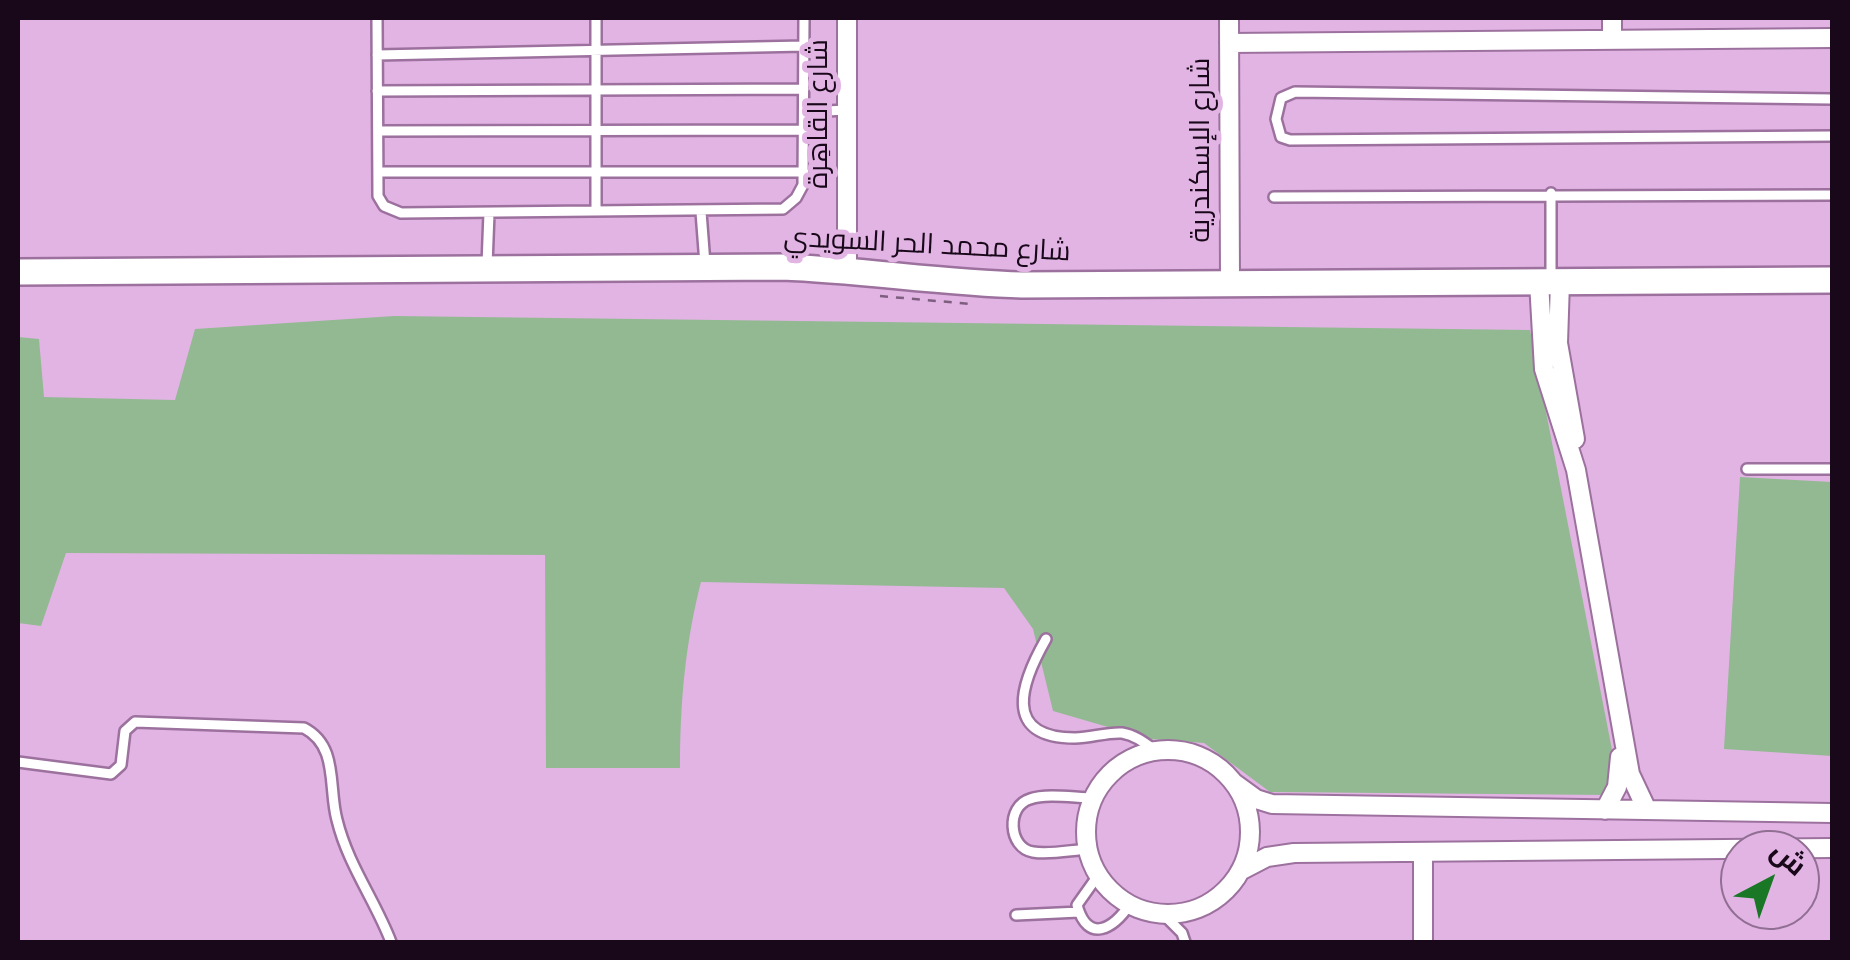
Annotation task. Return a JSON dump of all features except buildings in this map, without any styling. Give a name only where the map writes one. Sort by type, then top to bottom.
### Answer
[{"type":"street","name":"شارع القاهِرة","points":[[847,18],[847,270]]},
{"type":"street","name":"شارع الإسكندرية","points":[[1228,18],[1230,282]]},
{"type":"street","points":[[1612,18],[1612,40]]},
{"type":"street","points":[[1229,43],[1832,38]]},
{"type":"street","name":"شارع محمد الحر السويدي","points":[[18,272],[705,267],[847,270],[984,284],[1832,280]]},
{"type":"street","points":[[1550,282],[1549,343],[1573,424],[1576,470],[1633,784],[1648,810]]},
{"type":"street","points":[[1605,810],[1620,779],[1624,737]]},
{"type":"street","points":[[1234,783],[1250,826],[1248,849],[1240,871],[1226,890],[1212,901],[1182,913],[1162,913],[1130,904],[1108,888],[1089,850],[1088,814],[1098,788],[1115,768],[1138,755],[1156,751],[1191,753],[1215,764],[1256,799],[1272,804],[1832,813]]},
{"type":"street","points":[[1240,871],[1282,854],[1832,848]]},
{"type":"street","points":[[1422,852],[1423,942]]},
{"type":"lane","points":[[377,18],[378,196],[384,206],[400,214],[783,209],[803,186],[804,18]]},
{"type":"lane","points":[[596,18],[596,212]]},
{"type":"lane","points":[[377,55],[804,46]]},
{"type":"lane","points":[[378,91],[804,89]]},
{"type":"lane","points":[[1832,98],[1295,92],[1281,98],[1276,119],[1280,137],[1290,140],[1832,136]]},
{"type":"lane","points":[[805,112],[847,110]]},
{"type":"lane","points":[[378,132],[805,130]]},
{"type":"lane","points":[[378,172],[804,172]]},
{"type":"lane","points":[[1550,282],[1551,194]]},
{"type":"lane","points":[[1274,197],[1832,195]]},
{"type":"lane","points":[[701,212],[705,267]]},
{"type":"lane","points":[[486,270],[489,213]]},
{"type":"lane","points":[[1747,469],[1832,469]]},
{"type":"lane","points":[[1046,639],[1026,674],[1022,697],[1025,713],[1034,726],[1050,735],[1076,738],[1122,734],[1139,738],[1156,751]]},
{"type":"lane","points":[[18,762],[111,774],[121,765],[124,731],[140,721],[304,728],[319,738],[328,752],[333,804],[346,852],[392,942]]},
{"type":"lane","points":[[1089,850],[1034,852],[1022,848],[1015,840],[1013,817],[1019,805],[1031,798],[1094,798]]},
{"type":"lane","points":[[1099,874],[1078,905],[1079,912],[1093,927],[1103,930],[1117,923],[1130,904]]},
{"type":"lane","points":[[1016,914],[1079,912]]},
{"type":"lane","points":[[1162,913],[1182,933],[1185,942]]},
{"type":"lane","points":[[1103,930],[1104,942]]},
{"type":"path","points":[[881,296],[956,304]]},
{"type":"green space","points":[[394,316],[1530,330],[1615,765],[1608,795],[1270,792],[1204,743],[1149,739],[1053,711],[1033,629],[1004,588],[701,582],[684,674],[680,768],[546,768],[545,555],[66,553],[41,626],[18,623],[18,337],[39,339],[44,397],[175,400],[195,329]]},
{"type":"green space","points":[[1740,477],[1832,482],[1832,756],[1724,749]]}]
